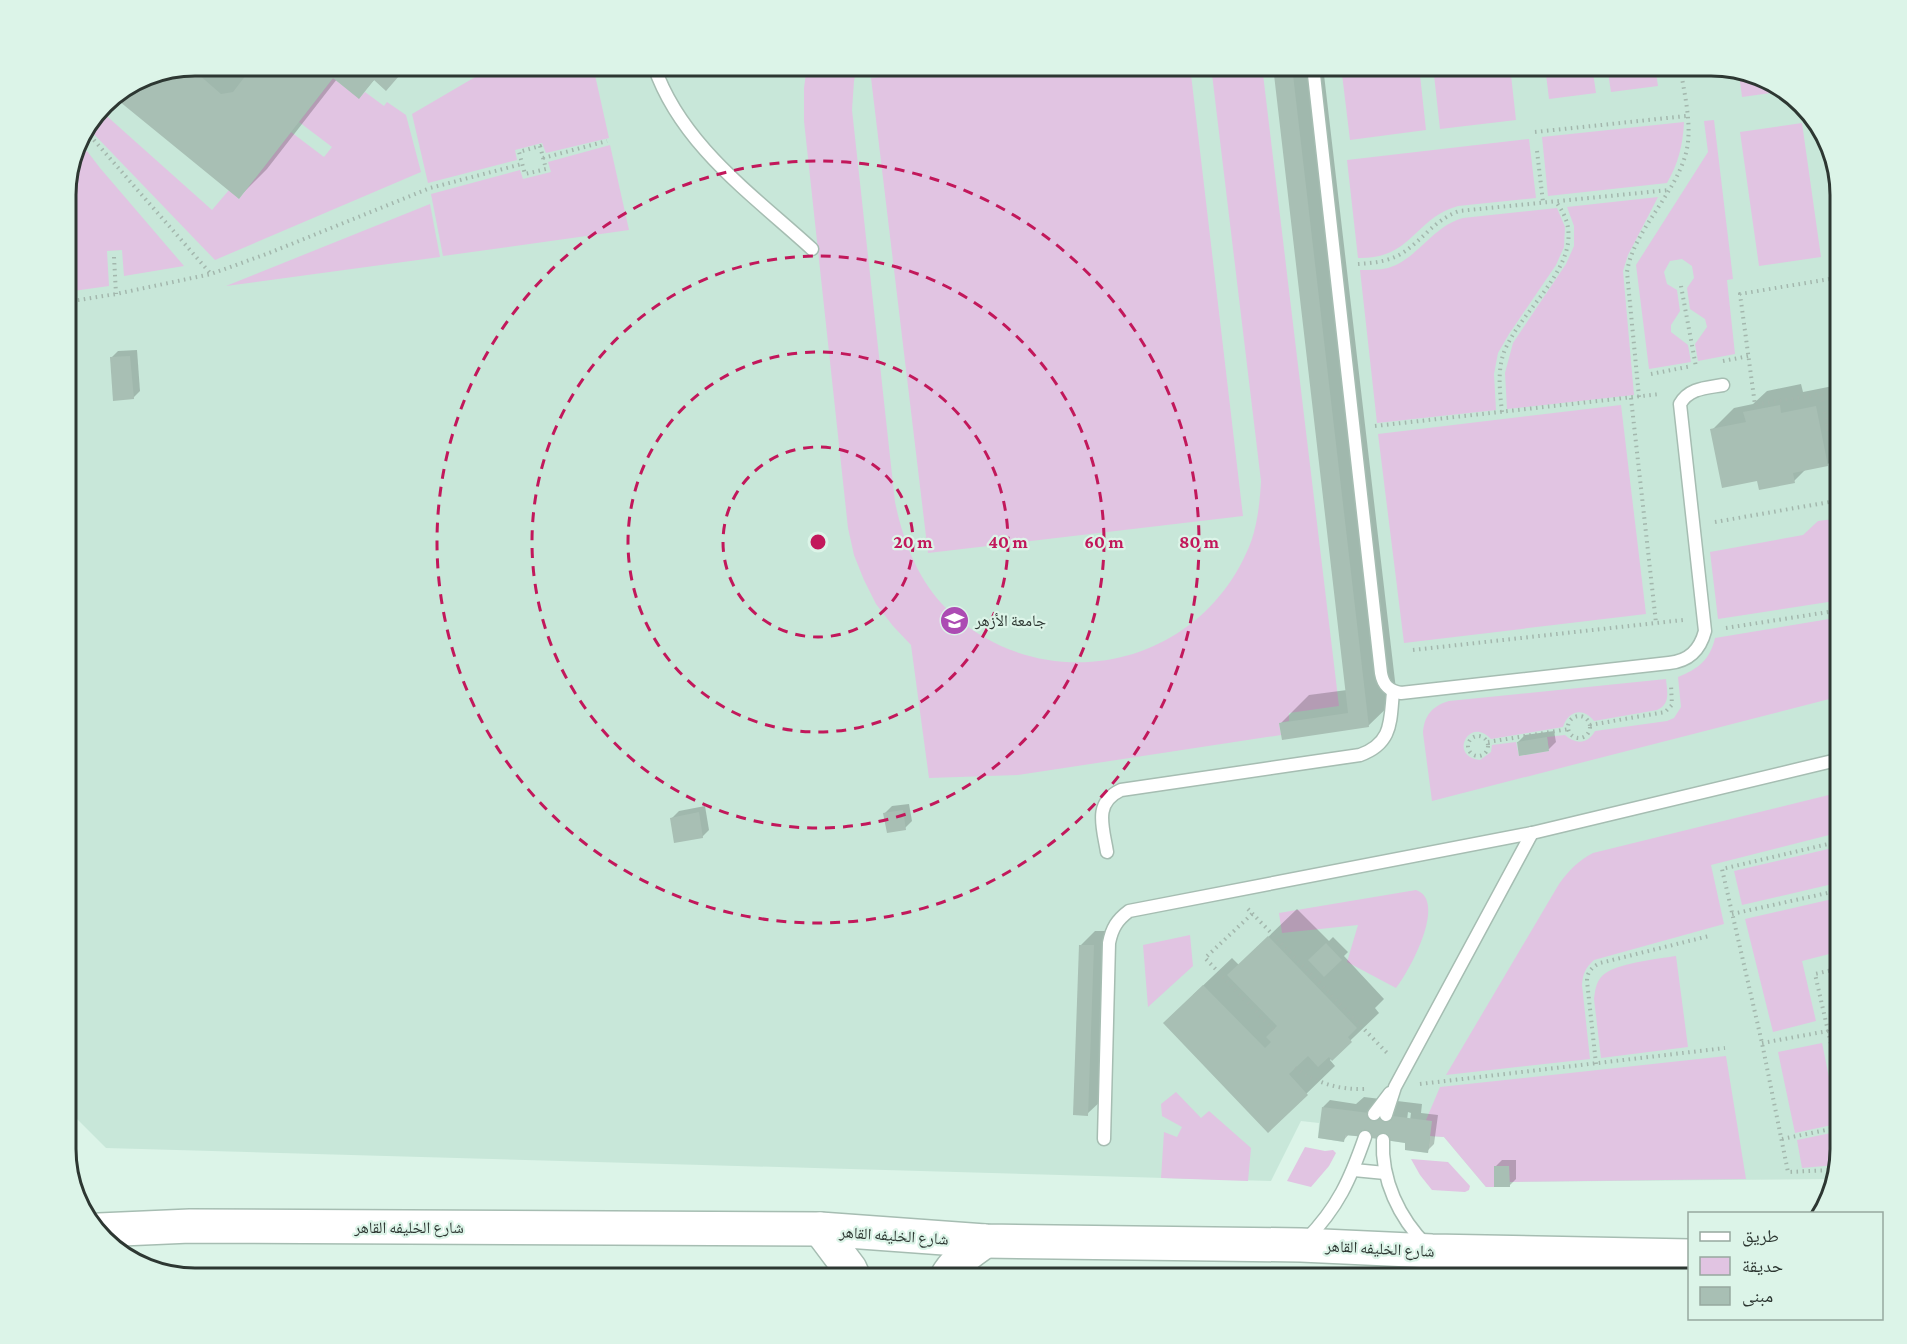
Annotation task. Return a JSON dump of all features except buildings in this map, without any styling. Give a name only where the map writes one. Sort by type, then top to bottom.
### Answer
[{"type":"main road","name":"شارع الخليفه القاهر","points":[[109,1230],[190,1226],[820,1229],[985,1241],[1301,1245],[1432,1251],[1688,1256]]},
{"type":"main road","points":[[820,1229],[849,1268]]},
{"type":"main road","points":[[952,1268],[985,1241]]},
{"type":"lane","points":[[1314,76],[1382,681],[1393,692],[1401,693],[1669,663],[1686,659],[1696,652],[1705,631],[1679,413],[1680,404],[1691,391],[1723,385]]},
{"type":"lane","points":[[659,77],[672,105],[689,132],[710,156],[812,249]]},
{"type":"lane","points":[[1107,852],[1102,809],[1113,794],[1121,790],[1369,752],[1377,747],[1388,731],[1393,692]]},
{"type":"lane","points":[[1104,1139],[1109,943],[1111,930],[1129,911],[1532,833],[1830,762]]},
{"type":"lane","points":[[1380,1114],[1532,833]]},
{"type":"lane","points":[[1301,1245],[1332,1210],[1354,1170],[1365,1137]]},
{"type":"lane","points":[[1383,1140],[1385,1173],[1398,1208],[1408,1224],[1432,1251]]},
{"type":"lane","points":[[1354,1170],[1385,1173]]},
{"type":"path","points":[[1639,397],[1628,263],[1669,190],[1686,151],[1688,128],[1681,76]]},
{"type":"path","points":[[1535,132],[1687,116]]},
{"type":"path","points":[[92,138],[211,274]]},
{"type":"path","points":[[543,158],[607,141]]},
{"type":"path","points":[[540,147],[543,158],[546,169],[525,174],[519,152],[540,147]]},
{"type":"path","points":[[1537,151],[1543,202]]},
{"type":"path","points":[[77,300],[211,274],[430,188],[522,164]]},
{"type":"path","points":[[1335,264],[1372,263],[1392,258],[1410,247],[1440,219],[1459,211],[1669,190]]},
{"type":"path","points":[[1502,412],[1499,373],[1505,350],[1561,265],[1569,247],[1567,218],[1556,201]]},
{"type":"path","points":[[114,257],[116,294]]},
{"type":"path","points":[[1830,279],[1740,294],[1755,405],[1821,394],[1830,442]]},
{"type":"path","points":[[1681,286],[1700,388]]},
{"type":"path","points":[[1354,429],[1668,394],[1684,397]]},
{"type":"path","points":[[1631,398],[1656,622]]},
{"type":"path","points":[[1693,526],[1830,502]]},
{"type":"path","points":[[1705,631],[1830,612]]},
{"type":"path","points":[[1413,650],[1681,620]]},
{"type":"path","points":[[1590,725],[1661,713],[1669,709],[1673,700],[1669,663]]},
{"type":"path","points":[[1583,717],[1590,725],[1586,735],[1581,738],[1570,734],[1572,718],[1583,717]]},
{"type":"path","points":[[1488,742],[1488,747],[1482,755],[1478,756],[1470,751],[1469,741],[1481,736],[1488,742],[1569,729]]},
{"type":"path","points":[[1828,1170],[1788,1172],[1762,1043],[1722,869],[1830,844]]},
{"type":"path","points":[[1232,892],[1404,1070]]},
{"type":"path","points":[[1732,914],[1830,892]]},
{"type":"path","points":[[1252,914],[1205,958],[1274,1029]]},
{"type":"path","points":[[1596,1064],[1587,981],[1592,968],[1600,963],[1709,936]]},
{"type":"path","points":[[1830,971],[1815,974],[1830,1040]]},
{"type":"path","points":[[1762,1043],[1828,1031]]},
{"type":"path","points":[[1295,1068],[1321,1083],[1335,1087],[1395,1088],[1725,1048]]},
{"type":"path","points":[[1782,1139],[1830,1129]]},
{"type":"shaded area","name":"جامعة الأزهر","points":[[1711,76],[1742,81],[1771,92],[1796,111],[1815,136],[1826,165],[1830,196],[1830,1148],[1826,1179],[1510,1182],[1510,1187],[1486,1187],[1444,1137],[1430,1136],[1428,1153],[1405,1150],[1405,1143],[1365,1137],[1345,1135],[1344,1142],[1318,1138],[1319,1123],[1301,1121],[1271,1181],[106,1148],[77,1119],[77,188],[86,150],[97,129],[117,106],[136,92],[157,83],[188,77]]},
{"type":"green space","points":[[1191,76],[1243,516],[928,553],[871,78]]},
{"type":"green space","points":[[1212,76],[1263,76],[1339,706],[1289,713],[1289,721],[1279,723],[1281,735],[1018,775],[929,778],[911,645],[876,604],[854,555],[848,528],[804,121],[806,77],[855,77],[852,110],[895,502],[902,530],[918,569],[942,604],[962,623],[977,633],[1001,646],[1039,658],[1077,662],[1115,659],[1150,648],[1183,630],[1211,605],[1235,575],[1252,539],[1256,525],[1261,481]]},
{"type":"green space","points":[[1342,76],[1420,76],[1426,130],[1350,140]]},
{"type":"green space","points":[[1434,76],[1511,76],[1516,120],[1440,129]]},
{"type":"green space","points":[[1546,76],[1593,76],[1596,93],[1549,99]]},
{"type":"green space","points":[[1609,76],[1657,76],[1658,86],[1611,92]]},
{"type":"green space","points":[[476,77],[595,77],[609,138],[546,153],[542,143],[515,150],[517,160],[428,183],[412,114]]},
{"type":"green space","points":[[333,78],[359,98],[365,92],[384,106],[387,102],[406,115],[421,172],[215,260],[94,134],[107,116],[212,210],[229,190],[239,199],[291,132],[324,157],[332,147],[299,122]]},
{"type":"green space","points":[[1740,81],[1772,93],[1742,97]]},
{"type":"green space","points":[[1714,120],[1733,279],[1727,280],[1735,354],[1698,361],[1695,344],[1707,327],[1705,319],[1690,309],[1687,288],[1694,278],[1692,266],[1682,259],[1670,261],[1664,272],[1667,284],[1677,290],[1680,311],[1671,325],[1671,332],[1688,345],[1691,362],[1649,369],[1636,265],[1708,152],[1704,121]]},
{"type":"green space","points":[[1684,122],[1679,154],[1667,183],[1548,196],[1542,137]]},
{"type":"green space","points":[[1802,123],[1821,257],[1759,266],[1740,132]]},
{"type":"green space","points":[[1529,139],[1536,198],[1458,206],[1432,219],[1391,252],[1376,257],[1358,258],[1347,160]]},
{"type":"green space","points":[[610,145],[629,230],[443,256],[431,194],[520,170],[523,179],[551,172],[548,162]]},
{"type":"green space","points":[[87,151],[184,266],[124,276],[122,250],[107,251],[109,286],[77,290],[77,188]]},
{"type":"green space","points":[[1658,197],[1628,255],[1623,271],[1634,395],[1507,409],[1505,373],[1513,343],[1566,264],[1574,246],[1574,226],[1567,207]]},
{"type":"green space","points":[[430,204],[440,257],[226,286]]},
{"type":"green space","points":[[1557,208],[1565,227],[1564,247],[1556,265],[1498,353],[1494,374],[1496,410],[1377,423],[1360,270],[1385,269],[1399,264],[1442,228],[1463,218]]},
{"type":"green space","points":[[1621,405],[1646,614],[1404,643],[1378,434]]},
{"type":"green space","points":[[1830,519],[1830,602],[1718,619],[1710,552],[1803,535],[1818,521]]},
{"type":"green space","points":[[1830,619],[1830,699],[1432,801],[1423,733],[1427,717],[1443,703],[1666,679],[1666,701],[1657,710],[1594,721],[1586,714],[1577,712],[1565,721],[1563,727],[1491,739],[1483,733],[1476,732],[1469,734],[1464,746],[1465,752],[1470,757],[1480,760],[1491,752],[1492,745],[1516,742],[1519,756],[1549,751],[1547,737],[1565,735],[1577,742],[1582,742],[1589,739],[1595,731],[1667,721],[1674,718],[1681,707],[1678,677],[1692,671],[1702,663],[1710,652],[1715,638]]},
{"type":"green space","points":[[1830,795],[1830,835],[1711,865],[1724,924],[1594,960],[1591,963],[1585,971],[1582,985],[1590,1059],[1446,1075],[1559,884],[1570,870],[1593,853]]},
{"type":"green space","points":[[1830,849],[1830,885],[1742,905],[1734,871]]},
{"type":"green space","points":[[1416,890],[1425,897],[1428,908],[1427,922],[1416,953],[1396,988],[1347,962],[1358,925],[1282,933],[1279,913]]},
{"type":"green space","points":[[1830,900],[1830,954],[1802,961],[1816,1021],[1773,1032],[1745,919]]},
{"type":"green space","points":[[1190,935],[1193,966],[1148,1007],[1143,945]]},
{"type":"green space","points":[[1676,956],[1688,1047],[1601,1058],[1594,999],[1600,978],[1626,965]]},
{"type":"green space","points":[[1822,1043],[1830,1082],[1830,1125],[1795,1133],[1778,1052]]},
{"type":"green space","points":[[1726,1056],[1746,1179],[1509,1182],[1509,1167],[1494,1166],[1494,1187],[1486,1187],[1444,1137],[1430,1136],[1426,1120],[1440,1087]]},
{"type":"green space","points":[[1176,1092],[1201,1118],[1209,1111],[1251,1148],[1248,1181],[1161,1178],[1164,1132],[1177,1137],[1182,1127],[1162,1116],[1161,1104]]},
{"type":"green space","points":[[1830,1133],[1829,1166],[1802,1168],[1797,1140]]},
{"type":"green space","points":[[1305,1147],[1325,1151],[1333,1150],[1336,1153],[1329,1166],[1311,1187],[1287,1181]]},
{"type":"green space","points":[[1411,1159],[1448,1162],[1470,1186],[1469,1190],[1465,1192],[1432,1190]]},
{"type":"place","name":"جامعة الأزهر","points":[[954,620]]}]
